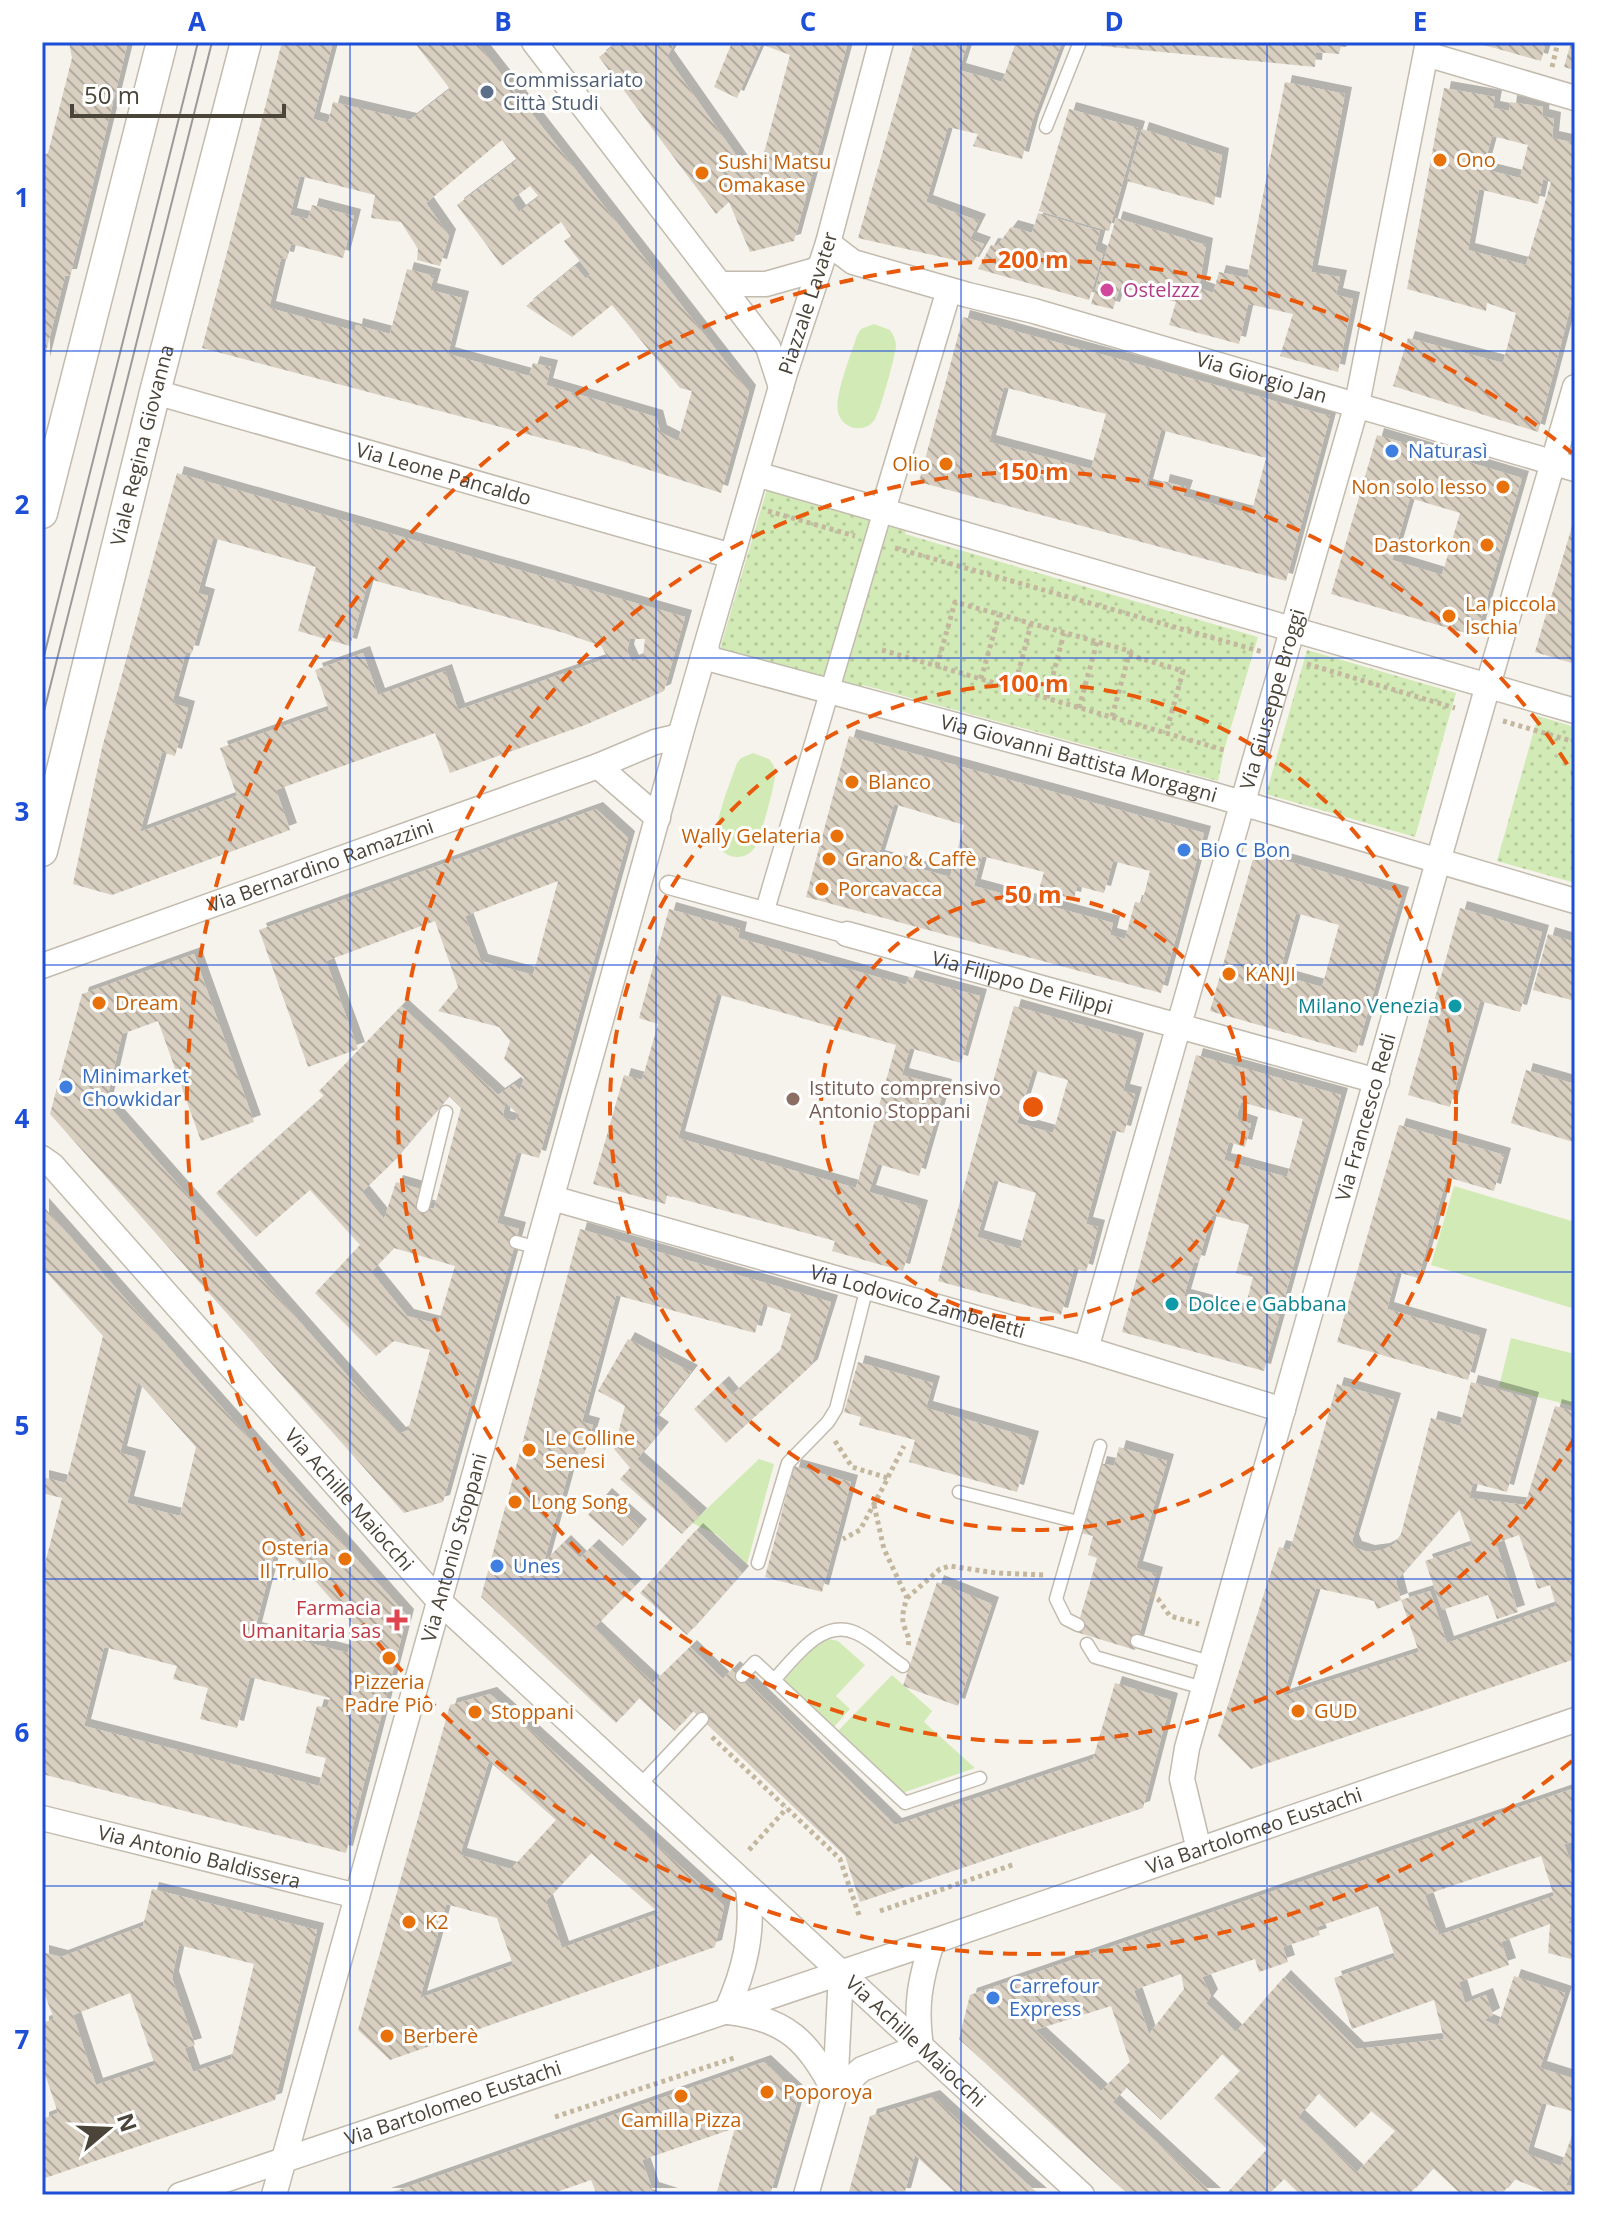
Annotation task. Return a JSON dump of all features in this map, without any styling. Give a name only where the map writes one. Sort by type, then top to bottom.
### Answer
[{"type":"street","points":[[42,513],[162,42]]},
{"type":"street","name":"Viale Regina Giovanna","points":[[42,851],[155,392],[246,42]]},
{"type":"street","points":[[534,42],[768,347],[781,387]]},
{"type":"street","points":[[828,243],[881,42]]},
{"type":"street","points":[[1427,48],[1575,98]]},
{"type":"street","name":"Via Giuseppe Broggi","points":[[1086,1349],[1357,404],[1427,48]]},
{"type":"street","name":"Piazzale Lavater","points":[[636,900],[781,387],[828,243],[853,262],[949,290]]},
{"type":"street","points":[[721,284],[766,284],[819,269]]},
{"type":"street","points":[[765,910],[873,541],[895,514],[949,290]]},
{"type":"street","name":"Via Giorgio Jan","points":[[949,290],[1034,311],[1564,465]]},
{"type":"street","name":"Via Francesco Redi","points":[[1199,1850],[1182,1779],[1187,1748],[1488,685],[1564,465],[1575,387]]},
{"type":"street","name":"Via Leone Pancaldo","points":[[155,392],[732,556]]},
{"type":"street","points":[[755,479],[763,476],[1575,711]]},
{"type":"street","points":[[706,647],[709,657],[714,660],[828,691]]},
{"type":"street","name":"Via Giovanni Battista Morgagni","points":[[828,691],[1243,804],[1575,901]]},
{"type":"street","name":"Via Bernardino Ramazzini","points":[[42,966],[598,766],[655,742],[680,736]]},
{"type":"street","points":[[598,766],[658,818]]},
{"type":"street","name":"Via Filippo De Filippi","points":[[669,885],[1377,1081]]},
{"type":"street","name":"Via Antonio Stoppani","points":[[274,2195],[440,1602],[527,1245],[552,1198],[636,900]]},
{"type":"street","name":"Via Achille Maiocchi","points":[[42,1158],[52,1165],[440,1602],[1082,2195]]},
{"type":"street","name":"Via Lodovico Zambeletti","points":[[552,1198],[1086,1349],[1283,1410]]},
{"type":"street","name":"Via Bartolomeo Eustachi","points":[[180,2195],[841,1973],[1575,1720]]},
{"type":"street","name":"Via Antonio Baldissera","points":[[42,1818],[357,1896]]},
{"type":"street","points":[[726,2012],[747,1956],[751,1925],[748,1887]]},
{"type":"street","points":[[835,2093],[862,2069],[921,2046],[918,1996],[932,1942]]},
{"type":"street","points":[[806,2195],[835,2093],[841,1973]]},
{"type":"street","name":"Via Bartolomeo Eustachi","points":[[726,2012],[762,2018],[784,2028],[808,2050],[835,2093]]},
{"type":"lane","points":[[1046,127],[1080,42]]},
{"type":"lane","points":[[423,1206],[446,1112]]},
{"type":"lane","points":[[758,1563],[788,1463],[828,1422],[836,1409],[867,1287]]},
{"type":"lane","points":[[1078,1625],[1066,1619],[1056,1599],[1100,1446]]},
{"type":"lane","points":[[959,1492],[1078,1522]]},
{"type":"lane","points":[[774,1680],[815,1638],[825,1632],[839,1630],[855,1632],[900,1664]]},
{"type":"lane","points":[[1137,1641],[1210,1662]]},
{"type":"lane","points":[[1087,1644],[1095,1657],[1203,1688]]},
{"type":"lane","points":[[742,1676],[755,1662],[905,1803],[980,1778]]},
{"type":"lane","points":[[639,1786],[700,1721]]},
{"type":"path","points":[[1552,68],[1558,42]]},
{"type":"path","points":[[773,512],[1252,649]]},
{"type":"path","points":[[937,666],[955,602],[1130,651],[1112,717]]},
{"type":"path","points":[[981,679],[999,615]]},
{"type":"path","points":[[1014,689],[1031,624]]},
{"type":"path","points":[[1047,698],[1064,633]]},
{"type":"path","points":[[1079,708],[1097,642]]},
{"type":"path","points":[[882,650],[1224,750]]},
{"type":"path","points":[[1129,655],[1183,671],[1166,733]]},
{"type":"path","points":[[1293,660],[1460,709]]},
{"type":"path","points":[[1508,723],[1575,742]]},
{"type":"path","points":[[828,1422],[836,1444],[852,1467],[888,1478]]},
{"type":"path","points":[[843,1539],[860,1530],[904,1446]]},
{"type":"path","points":[[874,1505],[884,1549],[907,1598]]},
{"type":"path","points":[[900,1664],[909,1642],[902,1614],[907,1598],[940,1569],[950,1566],[996,1573],[1022,1572],[1062,1577]]},
{"type":"path","points":[[1151,1594],[1170,1616],[1193,1623]]},
{"type":"path","points":[[700,1721],[840,1859],[860,1918]]},
{"type":"path","points":[[749,1850],[787,1808]]},
{"type":"path","points":[[880,1911],[1015,1864]]},
{"type":"path","points":[[555,2117],[734,2058]]},
{"type":"green space","points":[[874,324],[890,330],[896,347],[875,419],[866,427],[855,428],[840,418],[837,405],[857,335],[861,329]]},
{"type":"green space","points":[[767,489],[906,528],[905,534],[1258,637],[1224,750],[1218,781],[863,685],[860,691],[719,652]]},
{"type":"green space","points":[[1307,650],[1456,693],[1415,837],[1266,794]]},
{"type":"green space","points":[[1538,716],[1575,727],[1575,883],[1497,861]]},
{"type":"green space","points":[[753,753],[769,759],[775,771],[774,782],[755,847],[745,855],[734,857],[719,847],[716,833],[737,763]]},
{"type":"green space","points":[[1454,1186],[1575,1222],[1575,1309],[1431,1265]]},
{"type":"green space","points":[[1511,1338],[1575,1354],[1573,1406],[1499,1387]]},
{"type":"green space","points":[[759,1459],[774,1464],[747,1564],[716,1534],[692,1523]]},
{"type":"green space","points":[[819,1641],[838,1641],[865,1665],[836,1696],[850,1709],[834,1727],[784,1680]]},
{"type":"green space","points":[[892,1675],[932,1711],[924,1722],[975,1768],[902,1793],[838,1731]]},
{"type":"building","points":[[69,42],[128,42],[70,276],[65,276],[43,364],[42,156],[48,153],[72,58]]},
{"type":"building","points":[[282,42],[333,42],[313,119],[328,123],[333,102],[410,120],[450,89],[414,42],[476,42],[749,392],[721,493],[587,450],[202,348]],"holes":[[[502,140],[517,160],[457,205],[502,266],[561,222],[571,236],[564,241],[590,274],[586,279],[575,266],[526,306],[572,337],[612,305],[680,388],[692,391],[678,441],[660,432],[656,417],[546,385],[551,367],[533,363],[529,376],[448,354],[462,298],[430,290],[434,276],[407,269],[390,334],[356,325],[355,331],[269,308],[281,258],[287,259],[291,244],[343,258],[354,216],[312,205],[308,219],[290,215],[300,176],[375,195],[371,218],[401,222],[418,249],[417,260],[440,266],[449,236],[426,203]],[[530,186],[539,197],[519,212],[511,200]]]},
{"type":"building","points":[[619,42],[675,42],[667,57],[747,171],[760,168],[790,55],[761,44],[737,98],[714,87],[732,42],[848,42],[794,241],[750,252],[729,202],[716,214],[599,57]]},
{"type":"building","points":[[914,42],[968,42],[959,70],[1002,82],[1016,42],[1062,42],[1032,122],[1022,159],[973,146],[978,134],[948,127],[926,202],[979,221],[970,239],[984,244],[972,264],[858,238]]},
{"type":"building","points":[[1102,42],[1342,42],[1339,54],[1316,52],[1315,67],[1101,46]]},
{"type":"building","points":[[1473,42],[1546,42],[1541,61]]},
{"type":"building","points":[[1571,42],[1575,42],[1575,70],[1564,67]]},
{"type":"building","points":[[1285,82],[1345,94],[1311,272],[1340,277],[1336,295],[1353,299],[1338,372],[1280,356],[1293,314],[1248,304],[1239,344],[1169,325],[1176,302],[1120,287],[1113,309],[1091,304],[1116,218],[1206,245],[1199,288],[1213,293],[1219,272],[1247,278]]},
{"type":"building","points":[[1444,88],[1495,97],[1493,108],[1509,111],[1510,102],[1543,107],[1542,116],[1554,119],[1552,138],[1575,143],[1575,290],[1538,432],[1393,386],[1408,338],[1503,363],[1516,313],[1487,303],[1486,311],[1407,289]],"holes":[[[1492,136],[1528,145],[1520,178],[1483,169]],[[1543,179],[1551,182],[1526,265],[1468,250],[1479,189],[1538,204]]]},
{"type":"building","points":[[1069,109],[1138,128],[1109,231],[1039,211]]},
{"type":"building","points":[[1142,129],[1222,155],[1214,205],[1127,181]]},
{"type":"building","points":[[1038,213],[1100,231],[1095,250],[1103,254],[1089,300],[978,269],[991,245],[997,246],[1011,227],[1032,233]]},
{"type":"building","points":[[963,317],[1330,416],[1286,581],[919,482]],"holes":[[[1004,387],[1106,414],[1091,469],[989,442]],[[1161,430],[1266,458],[1251,514],[1183,496],[1186,487],[1163,481],[1161,490],[1146,486]]]},
{"type":"building","points":[[1377,435],[1522,478],[1476,636],[1331,594]],"holes":[[[1410,498],[1460,513],[1442,575],[1392,560]]]},
{"type":"building","points":[[177,473],[685,617],[664,691],[585,725],[450,773],[435,733],[276,790],[290,830],[112,895],[73,884],[102,748]],"holes":[[[213,538],[316,567],[298,631],[350,646],[369,579],[564,633],[601,646],[608,658],[458,710],[445,671],[378,695],[363,653],[315,670],[329,710],[220,748],[237,796],[140,832],[162,752],[175,756],[188,708],[172,703],[186,652],[192,653],[208,596],[198,593]],[[630,639],[645,639],[643,657],[632,662],[627,651]]]},
{"type":"building","points":[[1575,516],[1575,664],[1535,652]]},
{"type":"building","points":[[849,736],[1204,833],[1161,993],[806,897]],"holes":[[[894,804],[964,825],[950,877],[878,857]],[[982,856],[1044,872],[1039,890],[1074,899],[1077,886],[1104,893],[1113,861],[1150,871],[1142,903],[1135,902],[1125,939],[1110,935],[1113,923],[974,886]]]},
{"type":"building","points":[[596,809],[628,838],[539,1158],[517,1152],[497,1223],[519,1229],[443,1502],[404,1513],[50,1114],[82,994],[194,954],[254,1122],[201,1141],[158,1021],[122,1034],[106,1103],[399,1434],[408,1430],[430,1350],[394,1341],[376,1356],[315,1293],[360,1245],[310,1190],[256,1237],[216,1193],[324,1096],[319,1091],[401,1006],[498,1095],[514,1084],[520,1090],[524,1078],[504,1059],[510,1041],[499,1027],[438,1011],[458,987],[435,921],[326,961],[358,1049],[308,1067],[259,930]],"holes":[[[558,881],[533,975],[481,961],[465,916]],[[449,1096],[461,1108],[434,1209],[416,1204],[420,1189],[396,1182],[384,1219],[362,1192],[389,1166]],[[505,1102],[520,1116],[514,1121],[503,1118]],[[394,1248],[455,1266],[438,1324],[407,1316],[371,1272]]]},
{"type":"building","points":[[1255,852],[1402,894],[1356,1053],[1210,1011]],"holes":[[[1296,913],[1339,925],[1322,987],[1279,975]]]},
{"type":"building","name":"Milano Venezia","points":[[1460,908],[1542,932],[1520,1012],[1480,1001],[1450,1107],[1408,1095]]},
{"type":"building","points":[[669,909],[740,929],[738,938],[906,985],[909,977],[980,996],[961,1063],[910,1048],[902,1075],[945,1086],[919,1176],[878,1164],[869,1192],[921,1207],[903,1271],[832,1251],[835,1241],[667,1195],[665,1204],[593,1184],[624,1075],[642,1080],[658,1024],[639,1018]],"holes":[[[717,994],[896,1045],[856,1188],[678,1138]]]},
{"type":"building","points":[[1548,934],[1575,942],[1575,1001],[1533,990]]},
{"type":"building","points":[[1014,1006],[1137,1040],[1123,1091],[1135,1094],[1124,1133],[1112,1130],[1086,1224],[1098,1227],[1086,1272],[1074,1268],[1061,1315],[938,1281]],"holes":[[[1033,1070],[1068,1080],[1053,1133],[1017,1123]],[[994,1180],[1036,1193],[1020,1249],[977,1237]]]},
{"type":"building","points":[[1196,1055],[1341,1095],[1264,1371],[1122,1332]],"holes":[[[1241,1102],[1303,1119],[1287,1177],[1224,1160],[1229,1142],[1245,1147],[1251,1124],[1236,1119]],[[1212,1215],[1249,1225],[1236,1273],[1253,1277],[1244,1312],[1184,1296],[1194,1262],[1198,1263]]]},
{"type":"building","points":[[1526,1070],[1575,1084],[1573,1142],[1511,1123]]},
{"type":"building","points":[[1399,1125],[1504,1155],[1494,1191],[1447,1177],[1418,1278],[1397,1272],[1387,1309],[1480,1336],[1468,1380],[1337,1342]]},
{"type":"building","points":[[42,1205],[407,1616],[346,1853],[42,1774],[42,1575],[62,1498],[42,1493],[42,1477],[66,1483],[103,1336],[42,1267]],"holes":[[[138,1382],[196,1447],[180,1516],[127,1503],[139,1458],[120,1453]],[[278,1539],[354,1625],[348,1653],[255,1629]],[[104,1647],[177,1666],[173,1679],[208,1688],[200,1719],[237,1728],[250,1677],[330,1698],[327,1708],[317,1706],[305,1753],[326,1758],[319,1786],[84,1726]]]},
{"type":"building","points":[[580,1229],[831,1302],[811,1366],[726,1443],[694,1409],[722,1383],[732,1395],[780,1351],[791,1314],[763,1305],[755,1333],[616,1295],[582,1422],[593,1425],[584,1455],[574,1452],[544,1562],[564,1542],[580,1558],[592,1546],[635,1586],[594,1628],[653,1683],[690,1647],[723,1679],[733,1668],[895,1825],[1093,1759],[1115,1683],[1171,1700],[1143,1808],[860,1902],[845,1856],[693,1711],[675,1731],[639,1698],[616,1723],[481,1597]]},
{"type":"building","points":[[628,1339],[691,1372],[652,1422],[662,1429],[637,1459],[700,1515],[682,1534],[620,1479],[630,1468],[614,1449],[625,1406],[598,1391]]},
{"type":"building","points":[[858,1362],[933,1383],[926,1408],[1032,1438],[1017,1492],[909,1462],[915,1440],[859,1425],[861,1417],[844,1412]]},
{"type":"building","points":[[1471,1382],[1532,1399],[1507,1492],[1473,1483],[1469,1498],[1525,1505],[1555,1406],[1575,1412],[1575,1659],[1251,1769],[1218,1736],[1279,1547],[1290,1550],[1337,1384],[1394,1400],[1352,1541],[1355,1548],[1368,1552],[1383,1550],[1394,1544],[1401,1534],[1431,1418],[1460,1426]],"holes":[[[1459,1509],[1472,1545],[1425,1561],[1442,1610],[1488,1595],[1497,1619],[1518,1612],[1496,1543],[1519,1535],[1538,1589],[1550,1585],[1556,1606],[1447,1643],[1430,1591],[1401,1600],[1396,1581]],[[1316,1588],[1374,1601],[1377,1609],[1401,1600],[1419,1652],[1283,1696]]]},
{"type":"building","points":[[1119,1447],[1167,1461],[1136,1568],[1156,1574],[1135,1650],[1076,1632],[1097,1558],[1088,1555],[1093,1536],[1081,1533],[1100,1463],[1114,1466]]},
{"type":"building","points":[[794,1466],[851,1482],[822,1592],[765,1577]]},
{"type":"building","points":[[605,1495],[640,1526],[623,1546],[588,1515]]},
{"type":"building","points":[[696,1530],[742,1573],[687,1635],[640,1593]]},
{"type":"building","points":[[937,1582],[992,1604],[958,1706],[903,1686]]},
{"type":"building","points":[[490,1694],[724,1906],[715,1947],[390,2060],[358,2030],[450,1705]],"holes":[[[489,1761],[556,1820],[511,1869],[460,1855]],[[591,1853],[659,1913],[562,1948],[546,1901]],[[446,1904],[497,1918],[513,1965],[420,1998]]]},
{"type":"building","points":[[1575,1788],[1575,1841],[1564,1844],[1575,1874],[1575,1914],[1568,1923],[1575,1925],[1575,1960],[1548,1953],[1550,1924],[1501,1942],[1509,1965],[1459,1982],[1465,2003],[1486,1995],[1493,2015],[1484,2020],[1498,2026],[1514,1976],[1565,1993],[1540,2068],[1575,2079],[1575,2112],[1542,2103],[1527,2154],[1561,2166],[1575,2127],[1575,2171],[1572,2170],[1566,2185],[1575,2187],[1575,2195],[1554,2195],[1514,2179],[1501,2195],[1462,2195],[1433,2168],[1409,2195],[1301,2195],[1284,2179],[1268,2195],[1225,2195],[1267,2149],[1214,2098],[1240,2071],[1222,2054],[1161,2120],[1126,2087],[1113,2102],[1214,2195],[1129,2195],[959,2039],[970,1995]],"holes":[[[1541,1856],[1554,1896],[1439,1935],[1425,1895]],[[1378,1906],[1395,1957],[1334,1978],[1352,2029],[1434,2000],[1444,2039],[1357,2049],[1284,1977],[1236,2032],[1206,2003],[1211,1996],[1202,1977],[1255,1959],[1259,1972],[1288,1962],[1283,1947],[1320,1935],[1317,1927]],[[1181,1974],[1184,1989],[1149,2034],[1134,1990]],[[1111,2006],[1130,2062],[1101,2091],[1035,2030]],[[1318,2093],[1355,2128],[1371,2111],[1395,2131],[1357,2172],[1298,2117]]]},
{"type":"building","points":[[152,1889],[317,1930],[275,2100],[42,2179],[42,2119],[58,2113],[42,2065],[42,2023],[54,2019],[42,1994],[42,1952],[61,1957],[143,1926]],"holes":[[[179,1945],[254,1964],[231,2059],[193,2072],[185,2048],[195,2045],[172,1978]],[[130,1993],[155,2065],[96,2085],[73,2015]]]},
{"type":"building","points":[[764,2062],[799,2095],[770,2195],[716,2195],[735,2128],[642,2160],[652,2189],[671,2195],[597,2195],[591,2180],[548,2195],[384,2195]]},
{"type":"building","points":[[933,2097],[1040,2195],[958,2195],[915,2155],[904,2195],[848,2195],[870,2116]]},
{"type":"tram line","points":[[42,664],[198,42]]},
{"type":"tram line","points":[[42,719],[212,42]]},
{"type":"place","name":"Commissariato Città Studi","points":[[487,92]]},
{"type":"place","name":"Ono","points":[[1440,160]]},
{"type":"place","name":"Sushi Matsu Omakase","points":[[702,173]]},
{"type":"place","name":"Ostelzzz","points":[[1107,290]]},
{"type":"place","name":"Naturasì","points":[[1392,451]]},
{"type":"place","name":"Olio","points":[[946,464]]},
{"type":"place","name":"Non solo lesso","points":[[1503,487]]},
{"type":"place","name":"Dastorkon","points":[[1487,545]]},
{"type":"place","name":"La piccola Ischia","points":[[1449,616]]},
{"type":"place","name":"Blanco","points":[[852,782]]},
{"type":"place","name":"Wally Gelateria","points":[[837,836]]},
{"type":"place","name":"Bio C Bon","points":[[1184,850]]},
{"type":"place","name":"Grano & Caffè","points":[[829,859]]},
{"type":"place","name":"Porcavacca","points":[[822,889]]},
{"type":"place","name":"KANJI","points":[[1229,974]]},
{"type":"place","name":"Dream","points":[[99,1003]]},
{"type":"place","name":"Milano Venezia","points":[[1455,1006]]},
{"type":"place","name":"Minimarket Chowkidar","points":[[66,1087]]},
{"type":"place","name":"Istituto comprensivo Antonio Stoppani","points":[[793,1099]]},
{"type":"place","name":"Dolce e Gabbana","points":[[1172,1304]]},
{"type":"place","name":"Le Colline Senesi","points":[[529,1450]]},
{"type":"place","name":"Long Song","points":[[515,1502]]},
{"type":"place","name":"Osteria Il Trullo","points":[[345,1559]]},
{"type":"place","name":"Unes","points":[[497,1566]]},
{"type":"place","name":"Farmacia Umanitaria sas","points":[[397,1620]]},
{"type":"place","name":"Pizzeria Padre Pio","points":[[389,1658]]},
{"type":"place","name":"GUD","points":[[1298,1711]]},
{"type":"place","name":"Stoppani","points":[[475,1712]]},
{"type":"place","name":"K2","points":[[409,1922]]},
{"type":"place","name":"Carrefour Express","points":[[993,1998]]},
{"type":"place","name":"Berberè","points":[[387,2036]]},
{"type":"place","name":"Poporoya","points":[[767,2092]]},
{"type":"place","name":"Camilla Pizza","points":[[681,2096]]}]
